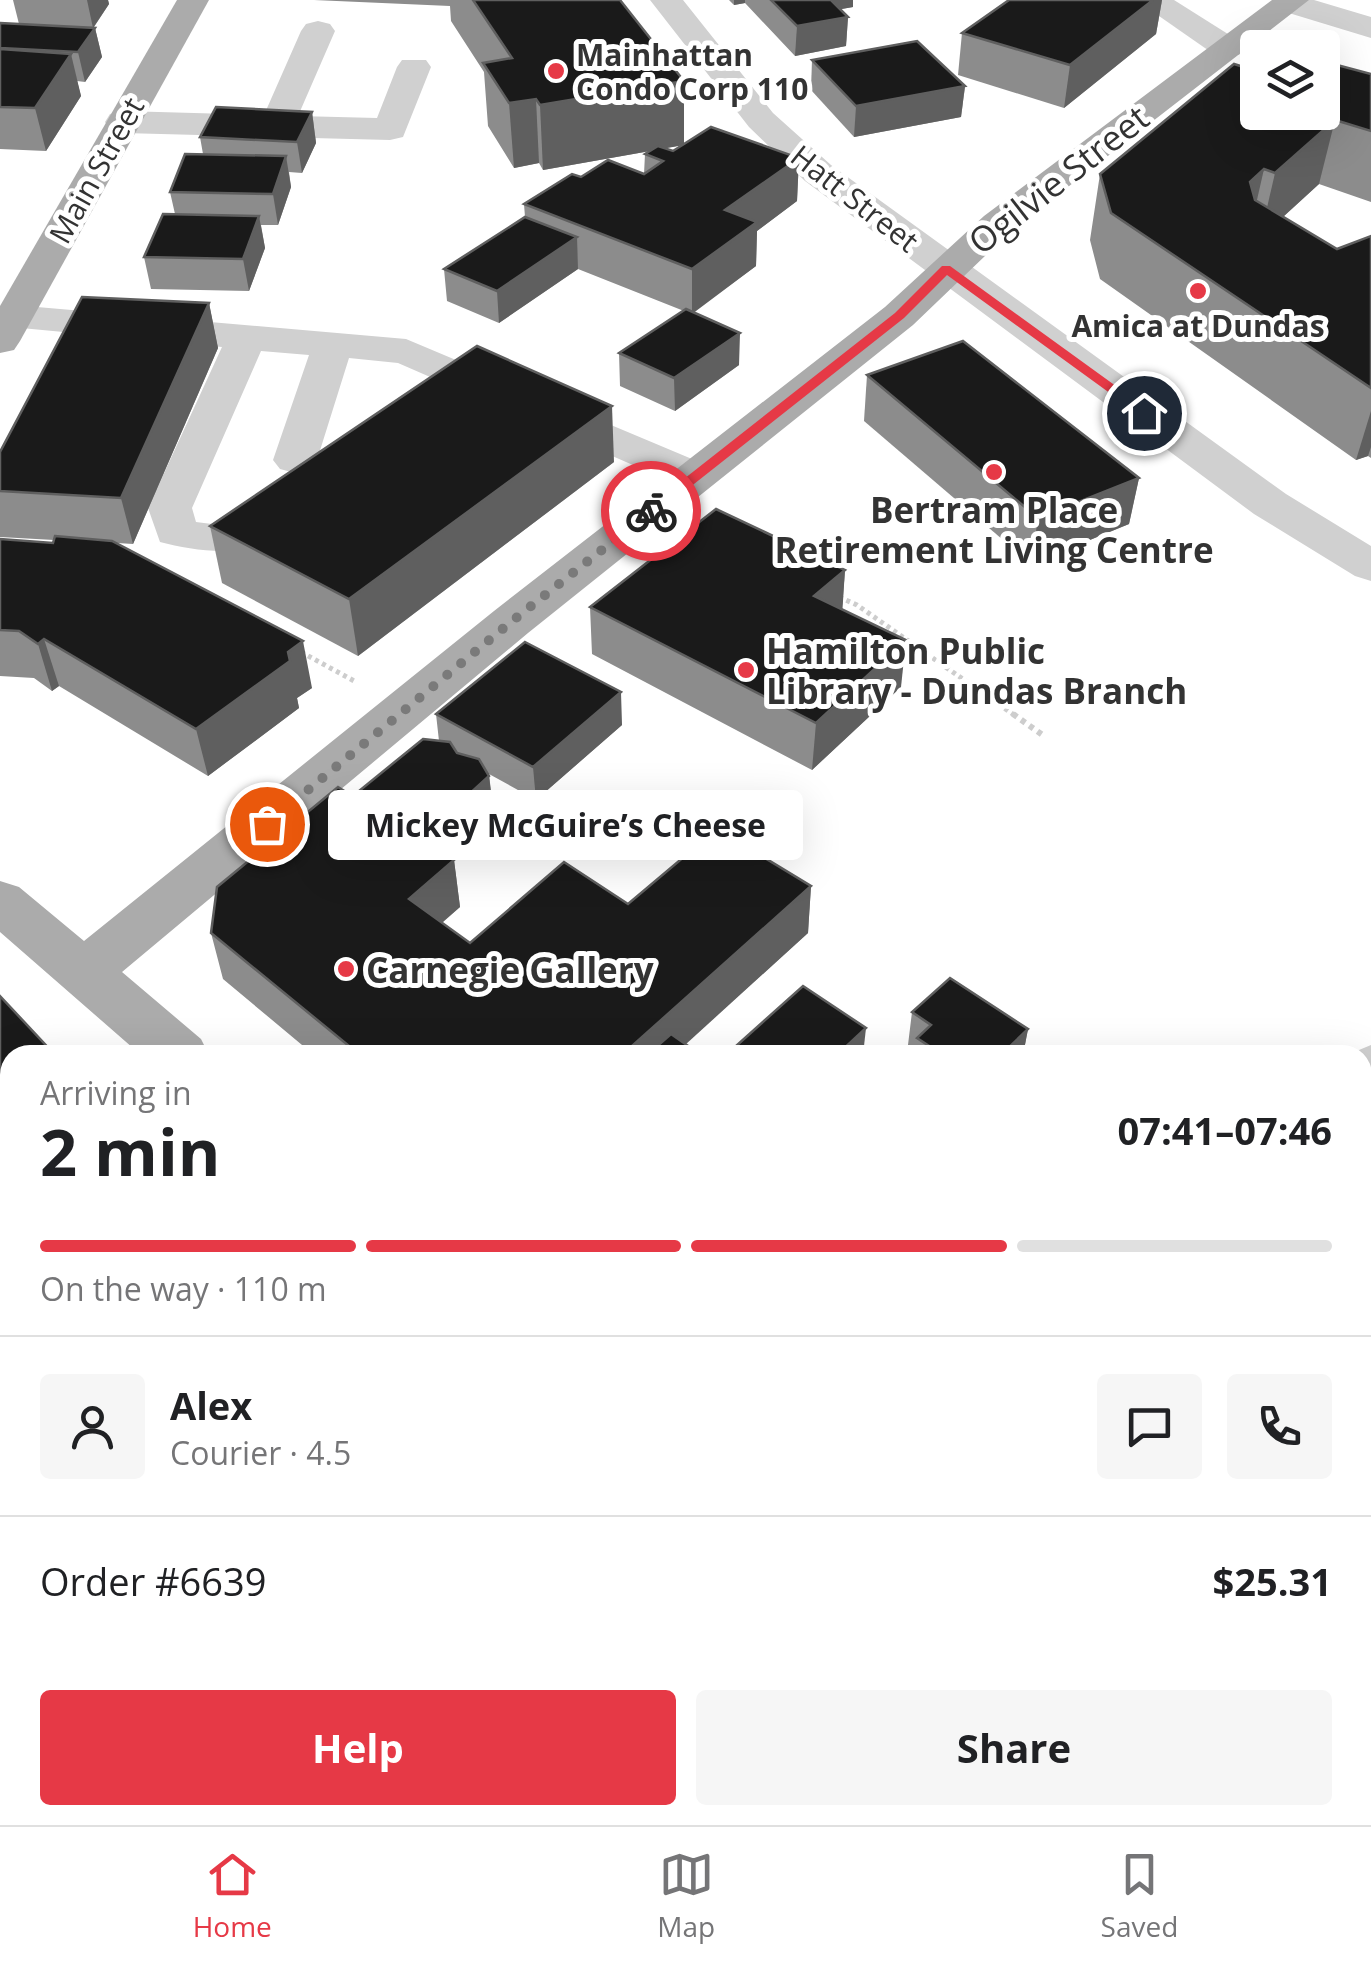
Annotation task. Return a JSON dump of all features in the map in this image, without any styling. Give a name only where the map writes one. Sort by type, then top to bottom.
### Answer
[{"type":"main road","name":"Main Street","points":[[7,329],[193,0]]},
{"type":"main road","name":"Ogilvie Street","points":[[84,972],[406,708],[900,316],[996,224],[1291,2]]},
{"type":"main road","points":[[0,901],[168,1045]]},
{"type":"street","name":"Hatt Street","points":[[666,0],[761,120],[818,174],[1270,504],[1371,566]]},
{"type":"street","points":[[1152,0],[1227,48]]},
{"type":"street","points":[[1291,2],[1371,28]]},
{"type":"street","points":[[276,127],[318,31]]},
{"type":"street","points":[[123,122],[390,130],[414,67]]},
{"type":"street","points":[[7,329],[248,335],[406,351],[461,393],[695,476]]},
{"type":"street","points":[[248,335],[170,508],[176,532],[208,538],[249,536],[313,470],[334,343]]},
{"type":"path","points":[[823,590],[858,605],[1044,736]]},
{"type":"path","points":[[288,646],[406,708]]},
{"type":"building","points":[[473,0],[620,0],[684,81],[540,105],[536,99],[509,103],[483,63],[512,58]]},
{"type":"building","points":[[771,0],[831,0],[848,17],[797,26]]},
{"type":"building","points":[[1009,0],[1153,0],[1070,65],[962,33]]},
{"type":"building","points":[[0,23],[95,28],[78,52],[0,48]]},
{"type":"building","points":[[917,41],[965,86],[856,106],[812,60]]},
{"type":"building","points":[[0,49],[71,54],[35,108],[0,107]]},
{"type":"building","points":[[1234,64],[1240,66],[1240,130],[1324,130],[1275,173],[1264,169],[1250,182],[1255,200],[1337,249],[1371,236],[1371,388],[1111,213],[1100,174]]},
{"type":"building","points":[[1340,66],[1371,74],[1371,131],[1340,122]]},
{"type":"building","points":[[216,107],[312,112],[297,142],[200,137]]},
{"type":"building","points":[[711,127],[799,158],[725,210],[757,222],[692,269],[524,204],[572,174],[581,177],[608,160],[644,174],[663,161],[645,154],[658,146],[673,151]]},
{"type":"building","points":[[185,154],[286,156],[273,194],[170,192]]},
{"type":"building","points":[[163,214],[259,216],[243,259],[144,257]]},
{"type":"building","points":[[525,217],[577,237],[497,291],[444,269]]},
{"type":"building","points":[[82,297],[209,303],[121,498],[0,491],[0,452]]},
{"type":"building","points":[[686,309],[740,333],[674,378],[619,353]]},
{"type":"building","points":[[963,341],[1139,478],[1038,518],[867,375]]},
{"type":"building","points":[[477,346],[612,406],[349,599],[210,526]]},
{"type":"building","points":[[716,509],[845,570],[814,596],[906,640],[816,723],[590,607]]},
{"type":"building","points":[[55,536],[112,541],[303,641],[288,652],[290,661],[196,729],[44,639],[38,644],[19,631],[0,630],[0,539],[53,543]]},
{"type":"building","points":[[525,642],[621,692],[533,767],[436,714]]},
{"type":"building","points":[[423,739],[450,742],[457,753],[479,759],[489,776],[429,831],[359,791]]},
{"type":"building","points":[[338,787],[454,860],[409,899],[470,943],[564,862],[628,904],[717,829],[811,886],[633,1045],[348,1045],[211,933],[217,887]]},
{"type":"building","points":[[950,978],[1028,1029],[1011,1045],[928,1045],[917,1038],[931,1025],[912,1012]]},
{"type":"building","points":[[803,986],[866,1028],[848,1045],[737,1045]]},
{"type":"building","points":[[0,996],[46,1045],[0,1045]]},
{"type":"building","points":[[671,1034],[687,1045],[658,1045]]},
{"type":"way so far","points":[[267,824],[651,511]]},
{"type":"place","name":"Mainhattan Condo Corp 110","points":[[556,71]]},
{"type":"place","name":"Amica at Dundas","points":[[1198,291]]},
{"type":"place","name":"Bertram Place Retirement Living Centre","points":[[994,472]]},
{"type":"place","name":"Hamilton Public Library - Dundas Branch","points":[[746,670]]},
{"type":"place","name":"Mickey McGuire’s Cheese","points":[[267,824]]},
{"type":"place","name":"Carnegie Gallery","points":[[346,969]]},
{"type":"route","points":[[651,511],[900,316],[946,269],[1144,413]]}]
